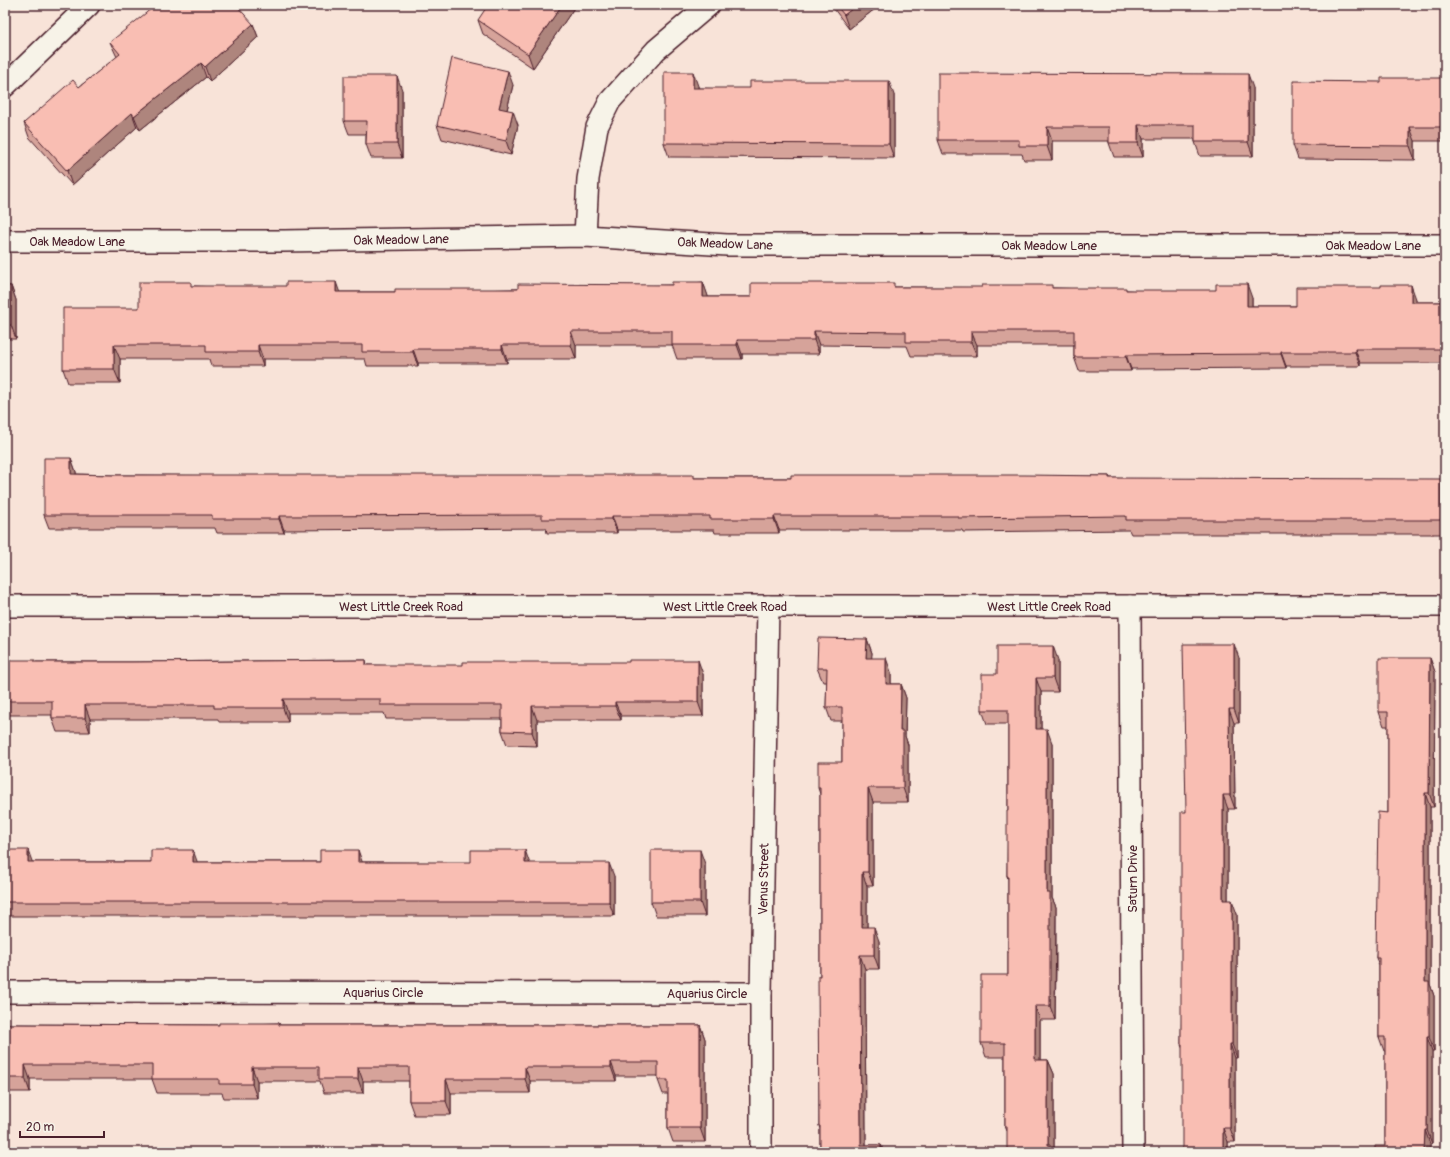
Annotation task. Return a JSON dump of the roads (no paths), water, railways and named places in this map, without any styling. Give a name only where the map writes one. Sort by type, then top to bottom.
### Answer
[{"type":"street","points":[[5,86],[89,5]]},
{"type":"street","points":[[585,236],[588,178],[597,128],[610,101],[656,50],[709,5]]},
{"type":"street","name":"Oak Meadow Lane","points":[[5,241],[284,241],[585,236],[727,245],[1445,245]]},
{"type":"street","name":"West Little Creek Road","points":[[5,606],[1445,606]]},
{"type":"street","name":"Venus Street","points":[[761,1152],[761,993],[768,606]]},
{"type":"street","name":"Saturn Drive","points":[[1130,606],[1133,1152]]},
{"type":"street","name":"Aquarius Circle","points":[[5,992],[761,993]]}]
